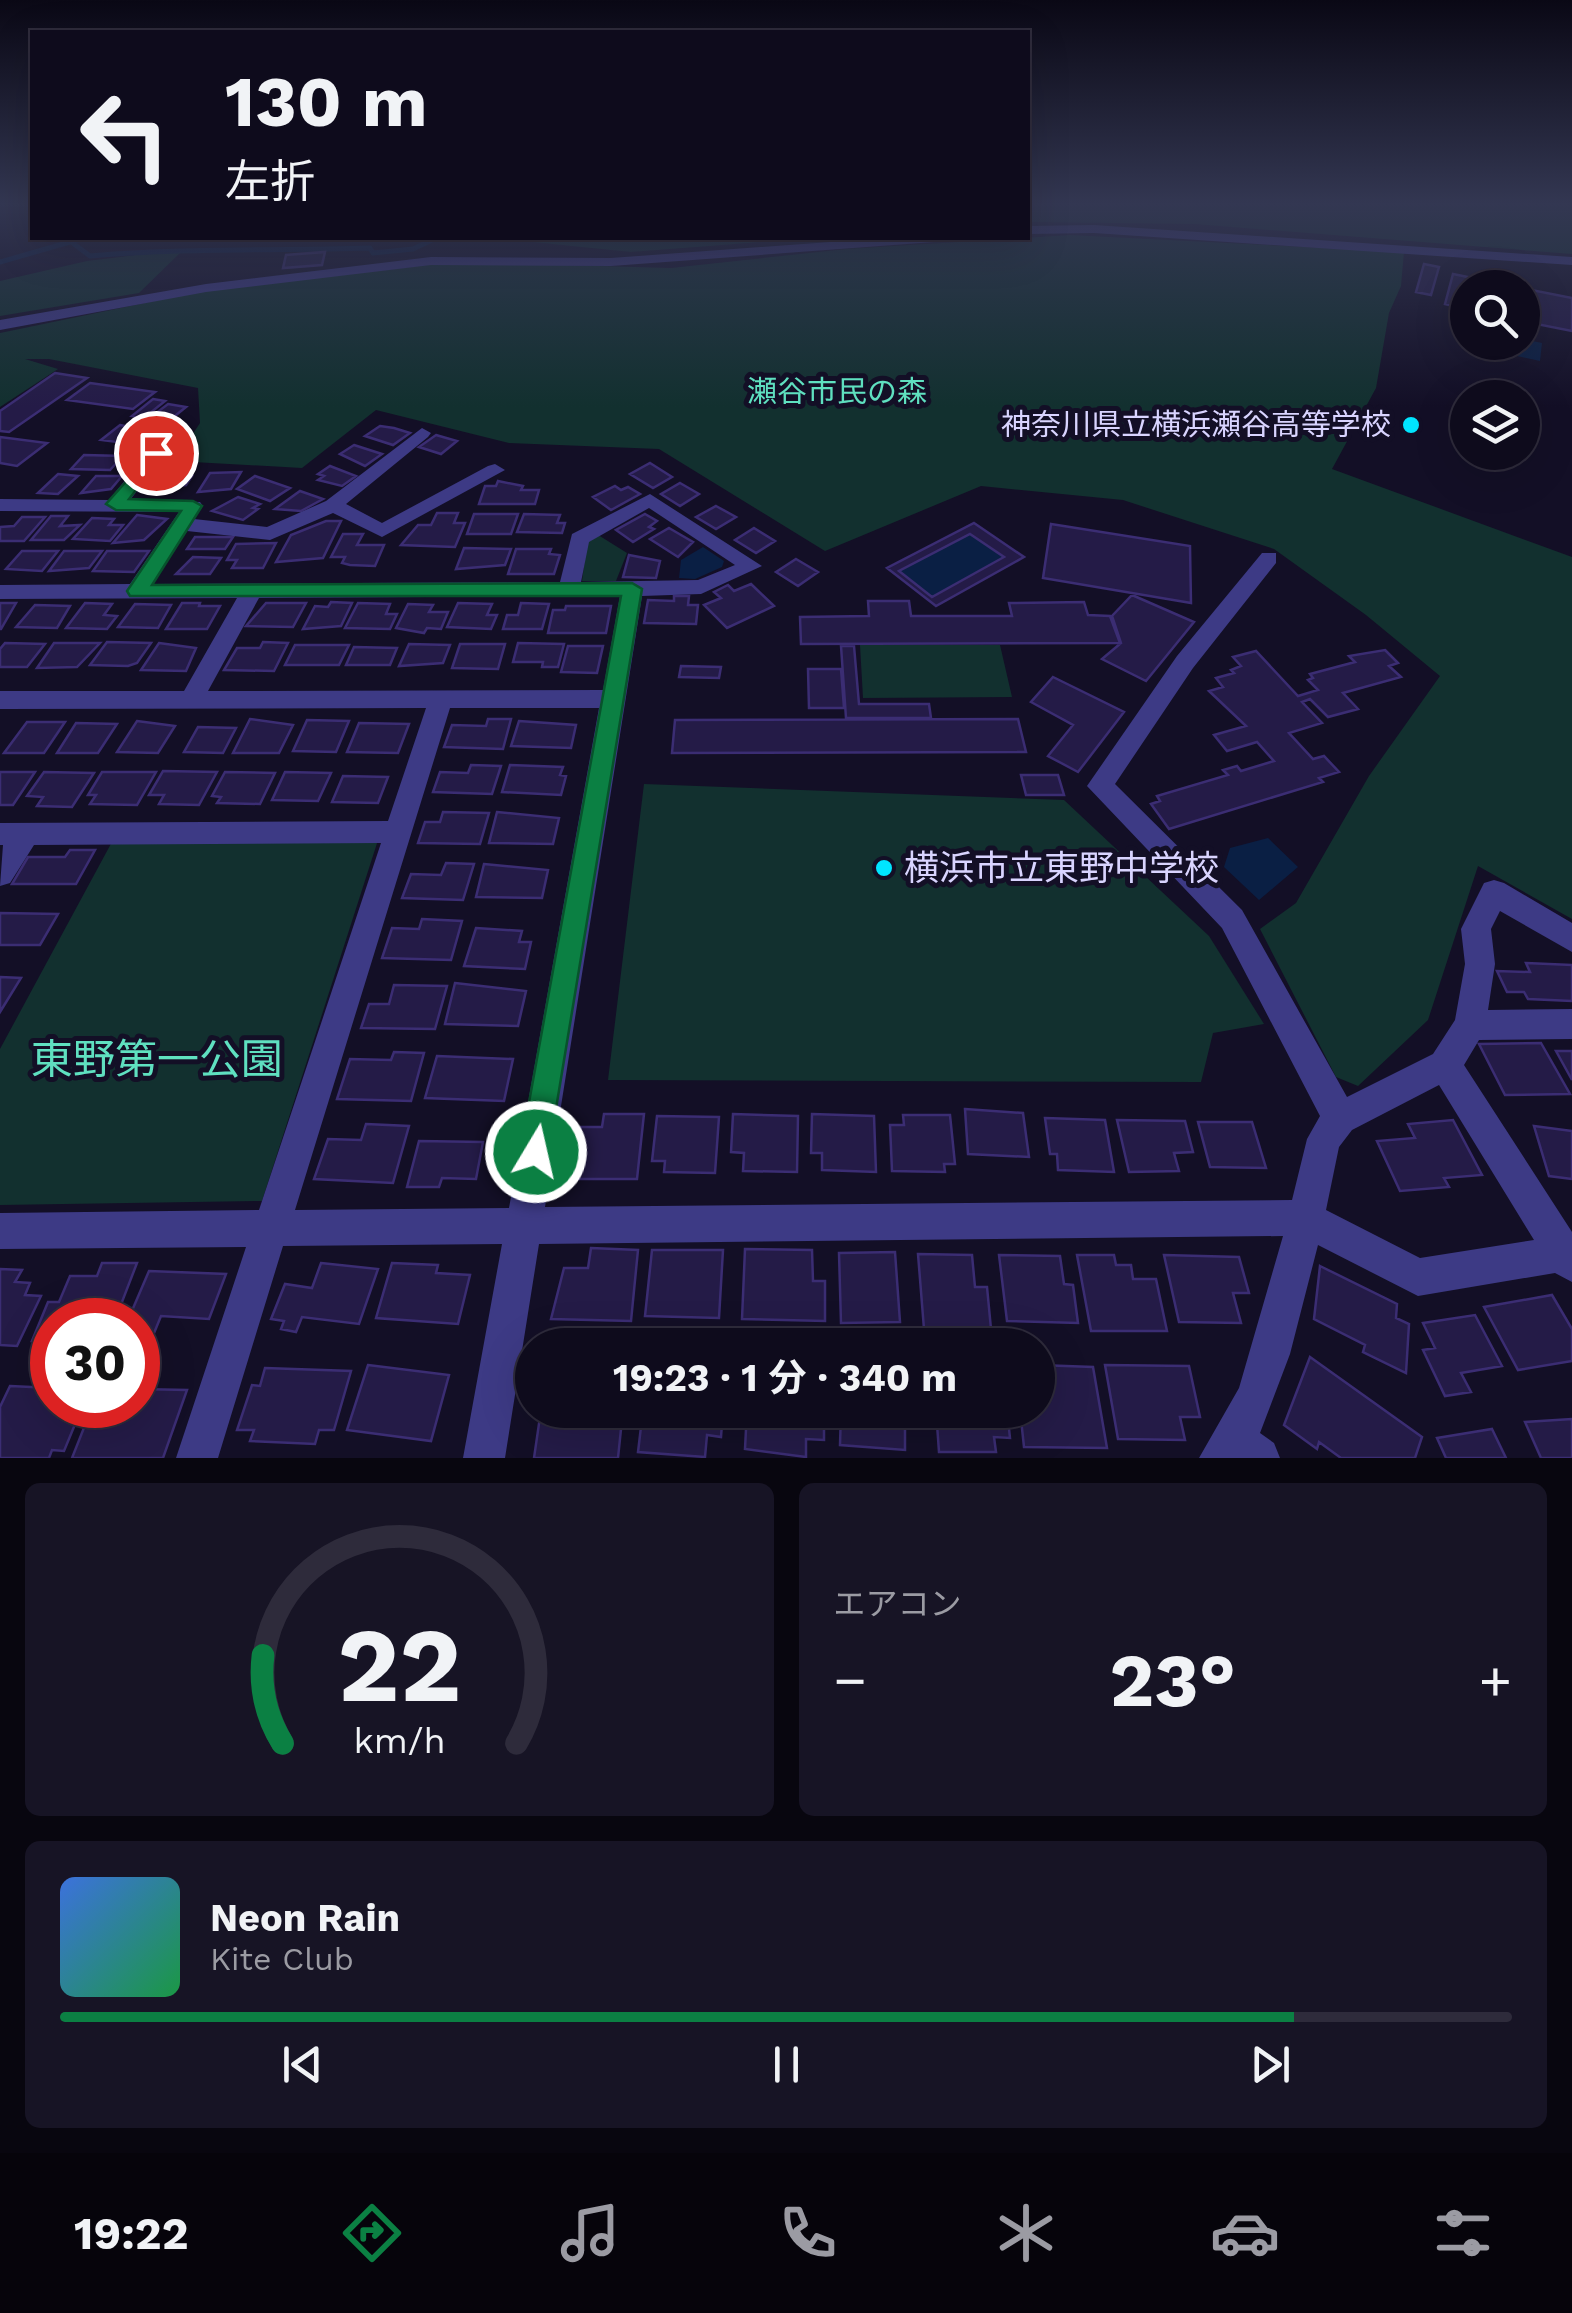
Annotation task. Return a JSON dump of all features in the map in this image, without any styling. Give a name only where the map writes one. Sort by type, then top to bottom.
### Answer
[{"type":"street","points":[[0,325],[206,288],[347,271]]},
{"type":"street","points":[[116,504],[177,428]]},
{"type":"street","points":[[182,524],[270,534],[333,505],[422,433]]},
{"type":"street","points":[[333,505],[382,531],[495,470]]},
{"type":"street","points":[[0,592],[632,589],[700,587],[751,566],[650,500],[578,540],[569,589]]},
{"type":"street","points":[[0,505],[193,506],[137,591]]},
{"type":"street","points":[[1269,558],[1185,662],[1100,786],[1232,919],[1340,1118]]},
{"type":"street","points":[[484,1458],[632,589]]},
{"type":"street","points":[[190,700],[252,591]]},
{"type":"street","points":[[196,1458],[441,699]]},
{"type":"street","points":[[0,700],[615,699]]},
{"type":"street","points":[[0,874],[13,834],[398,832]]},
{"type":"street","points":[[1238,1452],[1261,1386],[1324,1140],[1340,1118],[1446,1065],[1470,1025],[1480,964],[1476,929],[1494,892],[1572,938]]},
{"type":"street","points":[[1470,1025],[1572,1024]]},
{"type":"street","points":[[0,1231],[524,1228],[560,1222],[1304,1218],[1418,1277],[1569,1257],[1446,1065]]},
{"type":"green space","points":[[43,271],[162,271],[139,293],[0,316],[0,281]]},
{"type":"green space","name":"瀬谷市民の森","points":[[375,271],[1402,271],[1401,286],[1389,313],[1376,388],[1332,469],[1572,557],[1572,919],[1478,866],[1428,1020],[1358,1086],[1336,1077],[1260,929],[1296,903],[1369,776],[1440,676],[1366,615],[1274,549],[1123,500],[981,486],[825,551],[659,449],[509,443],[376,410],[302,468],[175,461],[200,423],[198,388],[49,359],[25,359],[58,369],[0,407],[0,333],[198,292]]},
{"type":"green space","points":[[595,533],[627,553],[616,581],[582,581],[588,536]]},
{"type":"green space","points":[[860,645],[1000,645],[1012,697],[863,698]]},
{"type":"green space","points":[[644,784],[1064,800],[1209,936],[1264,1024],[1213,1033],[1201,1082],[608,1080]]},
{"type":"green space","name":"東野第一公園","points":[[379,837],[262,1201],[0,1205],[0,1049],[113,840]]},
{"type":"water","points":[[970,534],[1004,557],[932,597],[899,571]]},
{"type":"water","points":[[703,547],[724,561],[722,567],[695,579],[679,578],[681,560]]},
{"type":"water","points":[[1268,838],[1298,867],[1259,900],[1224,867],[1230,848]]},
{"type":"building","points":[[1422,271],[1438,271],[1431,295],[1416,292]]},
{"type":"building","points":[[1540,292],[1572,298],[1572,331],[1540,325]]},
{"type":"building","points":[[55,373],[87,378],[9,432],[0,431],[0,411]]},
{"type":"building","points":[[90,383],[155,392],[133,409],[67,400]]},
{"type":"building","points":[[153,399],[165,401],[144,418],[132,416]]},
{"type":"building","points":[[168,404],[186,407],[171,419],[155,414]]},
{"type":"building","points":[[120,425],[135,428],[117,442],[101,440]]},
{"type":"building","points":[[380,426],[410,433],[393,445],[365,436]]},
{"type":"building","points":[[137,432],[156,435],[141,447],[122,444]]},
{"type":"building","points":[[436,435],[457,441],[441,454],[419,447]]},
{"type":"building","points":[[0,437],[47,443],[17,466],[0,463]]},
{"type":"building","points":[[354,445],[382,454],[365,466],[340,454]]},
{"type":"building","points":[[84,455],[123,456],[110,470],[71,469]]},
{"type":"building","points":[[650,463],[672,477],[653,488],[630,474]]},
{"type":"building","points":[[330,466],[356,476],[342,486],[318,480],[324,476],[318,474]]},
{"type":"building","points":[[241,472],[231,489],[198,492],[210,473]]},
{"type":"building","points":[[58,474],[78,476],[58,494],[38,493]]},
{"type":"building","points":[[96,476],[122,476],[111,489],[81,493]]},
{"type":"building","points":[[192,476],[186,485],[140,491],[150,477]]},
{"type":"building","points":[[255,476],[290,488],[270,501],[237,489]]},
{"type":"building","points":[[498,481],[523,486],[521,490],[539,490],[535,504],[479,504],[485,486],[496,486]]},
{"type":"building","points":[[680,483],[699,494],[680,506],[661,494]]},
{"type":"building","points":[[615,486],[621,490],[628,487],[640,494],[611,510],[593,497]]},
{"type":"building","points":[[300,491],[323,499],[301,511],[275,509]]},
{"type":"building","points":[[238,497],[260,504],[253,508],[258,509],[243,520],[212,511]]},
{"type":"building","points":[[716,506],[736,517],[716,529],[696,517]]},
{"type":"building","points":[[437,513],[458,513],[454,523],[465,523],[455,547],[401,545],[418,525],[431,525]]},
{"type":"building","points":[[474,514],[518,514],[511,534],[467,534]]},
{"type":"building","points":[[524,514],[560,515],[557,523],[565,523],[562,533],[517,532]]},
{"type":"building","points":[[645,514],[657,521],[649,527],[654,529],[633,542],[616,530]]},
{"type":"building","points":[[137,515],[167,519],[144,540],[113,543]]},
{"type":"building","points":[[51,516],[68,516],[60,526],[80,525],[64,540],[31,540]]},
{"type":"building","points":[[22,517],[45,517],[24,541],[0,541],[0,527],[14,526]]},
{"type":"building","points":[[92,518],[114,519],[109,525],[123,525],[110,541],[73,539]]},
{"type":"building","points":[[326,521],[341,521],[323,558],[276,562],[291,535]]},
{"type":"building","points":[[974,523],[1024,557],[936,606],[887,568]],"holes":[[[970,534],[1004,557],[932,597],[899,571]]]},
{"type":"building","points":[[1051,524],[1190,546],[1191,603],[1043,578]]},
{"type":"building","points":[[669,528],[693,542],[678,557],[650,539]]},
{"type":"building","points":[[754,528],[775,541],[756,553],[735,540]]},
{"type":"building","points":[[343,534],[363,534],[357,545],[384,545],[375,566],[350,565],[342,563],[345,557],[331,557]]},
{"type":"building","points":[[195,537],[233,537],[225,549],[187,549]]},
{"type":"building","points":[[276,543],[263,568],[232,568],[237,560],[227,560],[236,544]]},
{"type":"building","points":[[464,548],[511,549],[505,565],[456,569]]},
{"type":"building","points":[[516,549],[551,549],[549,554],[560,555],[554,574],[508,574]]},
{"type":"building","points":[[22,551],[58,551],[42,571],[6,569]]},
{"type":"building","points":[[64,551],[102,551],[89,568],[49,571]]},
{"type":"building","points":[[107,551],[149,551],[134,572],[93,571]]},
{"type":"building","points":[[629,555],[660,561],[656,578],[623,577]]},
{"type":"building","points":[[193,557],[221,558],[210,574],[176,574]]},
{"type":"building","points":[[796,559],[818,572],[798,586],[776,572]]},
{"type":"building","points":[[751,584],[774,606],[727,628],[704,605],[721,598],[714,592],[728,585],[734,591]]},
{"type":"building","points":[[1132,595],[1194,622],[1146,681],[1102,659],[1121,643],[1112,616]]},
{"type":"building","points":[[674,596],[689,596],[688,605],[698,605],[696,624],[644,623],[648,600],[674,601]]},
{"type":"building","points":[[868,601],[909,601],[911,616],[1012,616],[1009,603],[1084,602],[1088,615],[1110,616],[1120,643],[801,644],[800,617],[869,616]]},
{"type":"building","points":[[331,602],[352,603],[341,626],[303,629],[315,606],[328,607]]},
{"type":"building","points":[[0,603],[16,603],[1,629],[0,629]]},
{"type":"building","points":[[85,603],[112,604],[104,615],[117,616],[107,629],[66,628]]},
{"type":"building","points":[[182,603],[220,606],[207,629],[166,629]]},
{"type":"building","points":[[266,603],[306,603],[293,627],[246,626]]},
{"type":"building","points":[[358,603],[390,604],[386,614],[397,614],[390,629],[345,628]]},
{"type":"building","points":[[458,603],[492,604],[487,615],[497,615],[491,629],[447,627]]},
{"type":"building","points":[[521,603],[549,604],[542,629],[503,629],[507,615],[518,615]]},
{"type":"building","points":[[135,604],[171,605],[158,628],[118,627]]},
{"type":"building","points":[[408,604],[433,605],[429,612],[448,612],[441,629],[427,628],[424,633],[396,628]]},
{"type":"building","points":[[35,605],[70,606],[57,628],[16,627]]},
{"type":"building","points":[[566,606],[611,606],[606,633],[548,633],[553,610],[565,610]]},
{"type":"building","points":[[107,642],[151,643],[137,663],[90,665]]},
{"type":"building","points":[[263,642],[288,643],[274,671],[224,670],[237,648],[260,648]]},
{"type":"building","points":[[5,643],[45,644],[27,667],[0,667],[0,649]]},
{"type":"building","points":[[54,643],[100,643],[77,667],[37,668]]},
{"type":"building","points":[[159,643],[196,648],[186,671],[141,670]]},
{"type":"building","points":[[518,643],[564,644],[558,667],[542,667],[543,662],[513,662]]},
{"type":"building","points":[[409,644],[450,645],[443,663],[399,666]]},
{"type":"building","points":[[460,644],[505,644],[498,669],[452,668]]},
{"type":"building","points":[[295,645],[349,645],[339,665],[285,665]]},
{"type":"building","points":[[568,646],[603,646],[597,673],[561,672]]},
{"type":"building","points":[[841,646],[854,646],[859,704],[929,704],[931,718],[846,718]]},
{"type":"building","points":[[354,647],[397,648],[390,665],[346,665]]},
{"type":"building","points":[[1385,650],[1398,663],[1389,666],[1401,677],[1343,693],[1358,709],[1328,717],[1310,699],[1302,702],[1322,723],[1289,733],[1313,759],[1324,756],[1339,772],[1319,778],[1323,782],[1169,829],[1151,804],[1160,801],[1157,796],[1228,775],[1223,770],[1237,766],[1241,771],[1274,761],[1257,742],[1227,751],[1214,735],[1246,726],[1209,691],[1223,687],[1216,678],[1234,673],[1231,670],[1241,666],[1233,657],[1256,651],[1298,696],[1318,690],[1308,680],[1313,678],[1310,674],[1355,662],[1349,656]]},
{"type":"building","points":[[681,666],[721,667],[719,678],[679,677]]},
{"type":"building","points":[[808,669],[841,669],[844,708],[809,708]]},
{"type":"building","points":[[1053,677],[1124,712],[1078,772],[1048,756],[1073,725],[1031,702]]},
{"type":"building","points":[[250,719],[293,725],[279,753],[233,753]]},
{"type":"building","points":[[488,719],[511,719],[503,749],[444,747],[452,725],[486,726]]},
{"type":"building","points":[[1018,719],[1026,752],[672,753],[675,720]]},
{"type":"building","points":[[307,720],[349,721],[336,752],[293,751]]},
{"type":"building","points":[[137,721],[175,726],[158,753],[117,752]]},
{"type":"building","points":[[519,721],[576,725],[571,748],[511,746]]},
{"type":"building","points":[[27,722],[65,722],[44,753],[4,753]]},
{"type":"building","points":[[76,723],[117,724],[98,753],[57,753]]},
{"type":"building","points":[[359,723],[409,724],[398,753],[347,752]]},
{"type":"building","points":[[198,727],[236,728],[223,753],[184,752]]},
{"type":"building","points":[[471,765],[501,766],[492,794],[433,792],[440,772],[468,773]]},
{"type":"building","points":[[510,765],[563,767],[560,775],[566,776],[561,795],[502,792]]},
{"type":"building","points":[[163,771],[217,772],[199,805],[159,804],[164,795],[149,795]]},
{"type":"building","points":[[0,772],[35,772],[13,805],[0,805]]},
{"type":"building","points":[[44,772],[94,773],[72,807],[37,806],[43,797],[27,796]]},
{"type":"building","points":[[102,772],[156,772],[137,805],[90,804],[96,795],[88,795]]},
{"type":"building","points":[[225,772],[275,773],[260,804],[217,803],[221,797],[212,796]]},
{"type":"building","points":[[285,772],[331,773],[318,801],[272,800]]},
{"type":"building","points":[[1021,775],[1058,775],[1064,795],[1026,795]]},
{"type":"building","points":[[343,776],[388,777],[378,803],[332,802]]},
{"type":"building","points":[[443,812],[489,813],[480,844],[418,843],[425,822],[440,822]]},
{"type":"building","points":[[497,812],[559,818],[553,844],[489,843]]},
{"type":"building","points":[[70,850],[95,850],[76,884],[12,884],[28,857],[65,857]]},
{"type":"building","points":[[446,863],[474,864],[463,900],[402,898],[411,874],[441,875]]},
{"type":"building","points":[[484,864],[548,870],[542,898],[476,897]]},
{"type":"building","points":[[0,913],[58,914],[40,945],[0,945]]},
{"type":"building","points":[[422,919],[462,921],[451,960],[382,958],[392,928],[419,929]]},
{"type":"building","points":[[476,928],[522,931],[519,942],[531,942],[525,969],[464,966]]},
{"type":"building","points":[[1526,963],[1572,965],[1572,1001],[1528,999],[1524,992],[1507,992],[1497,971],[1530,972]]},
{"type":"building","points":[[0,977],[21,978],[0,1012]]},
{"type":"building","points":[[455,983],[526,991],[518,1026],[445,1024]]},
{"type":"building","points":[[394,985],[447,986],[435,1029],[361,1028],[369,1004],[389,1004]]},
{"type":"building","points":[[1541,1043],[1570,1094],[1505,1095],[1479,1044]]},
{"type":"building","points":[[1556,1051],[1572,1051],[1572,1080]]},
{"type":"building","points":[[394,1052],[424,1053],[411,1101],[337,1099],[350,1059],[391,1060]]},
{"type":"building","points":[[437,1056],[513,1059],[504,1101],[425,1098]]},
{"type":"building","points":[[965,1109],[1023,1113],[1029,1157],[968,1154]]},
{"type":"building","points":[[604,1114],[644,1114],[637,1179],[573,1179],[581,1127],[602,1127]]},
{"type":"building","points":[[733,1114],[798,1116],[797,1172],[743,1171],[744,1153],[731,1152]]},
{"type":"building","points":[[812,1114],[874,1116],[876,1172],[822,1170],[822,1153],[811,1153]]},
{"type":"building","points":[[903,1115],[950,1115],[955,1164],[944,1164],[945,1172],[892,1171],[890,1125],[904,1125]]},
{"type":"building","points":[[657,1116],[719,1117],[715,1173],[664,1172],[665,1161],[652,1161]]},
{"type":"building","points":[[1045,1118],[1105,1120],[1114,1172],[1058,1170],[1057,1154],[1050,1154]]},
{"type":"building","points":[[1117,1120],[1185,1121],[1193,1152],[1174,1153],[1179,1171],[1129,1172]]},
{"type":"building","points":[[1453,1120],[1482,1175],[1444,1178],[1449,1187],[1400,1191],[1377,1141],[1415,1138],[1408,1124]]},
{"type":"building","points":[[1198,1122],[1252,1122],[1266,1168],[1210,1167]]},
{"type":"building","points":[[366,1124],[409,1126],[393,1183],[314,1179],[328,1139],[361,1140]]},
{"type":"building","points":[[1534,1126],[1572,1131],[1572,1179],[1549,1176]]},
{"type":"building","points":[[419,1141],[483,1142],[476,1179],[442,1178],[439,1187],[407,1187]]},
{"type":"building","points":[[591,1248],[638,1250],[631,1321],[551,1319],[564,1268],[588,1268]]},
{"type":"building","points":[[745,1249],[812,1250],[813,1281],[825,1281],[825,1321],[742,1319]]},
{"type":"building","points":[[652,1250],[723,1250],[719,1318],[645,1316]]},
{"type":"building","points":[[895,1252],[900,1322],[841,1323],[839,1253]]},
{"type":"building","points":[[918,1254],[972,1255],[975,1287],[987,1287],[991,1328],[924,1328]]},
{"type":"building","points":[[999,1255],[1060,1256],[1064,1284],[1073,1285],[1078,1323],[1007,1321]]},
{"type":"building","points":[[1077,1255],[1114,1255],[1116,1265],[1131,1265],[1133,1279],[1156,1279],[1167,1331],[1091,1331]]},
{"type":"building","points":[[1164,1255],[1239,1257],[1249,1293],[1233,1293],[1241,1323],[1179,1322]]},
{"type":"building","points":[[102,1263],[137,1263],[123,1298],[61,1298],[70,1276],[97,1276]]},
{"type":"building","points":[[321,1263],[378,1269],[359,1324],[302,1317],[296,1332],[281,1329],[284,1321],[271,1319],[285,1284],[312,1288]]},
{"type":"building","points":[[392,1263],[438,1265],[436,1273],[470,1275],[458,1324],[376,1318]]},
{"type":"building","points":[[1320,1266],[1397,1304],[1396,1318],[1409,1324],[1406,1373],[1363,1352],[1365,1345],[1314,1319]]},
{"type":"building","points":[[0,1269],[22,1270],[15,1282],[30,1283],[25,1295],[41,1296],[30,1298],[30,1319],[17,1346],[0,1345]]},
{"type":"building","points":[[149,1271],[226,1274],[209,1319],[160,1318],[160,1298],[137,1298]]},
{"type":"building","points":[[1552,1295],[1572,1329],[1572,1361],[1518,1370],[1484,1307]]},
{"type":"building","points":[[1475,1315],[1502,1366],[1461,1373],[1471,1392],[1445,1396],[1423,1350],[1435,1348],[1423,1323]]},
{"type":"building","points":[[1310,1357],[1422,1437],[1415,1458],[1341,1458],[1319,1442],[1317,1449],[1284,1425]]},
{"type":"building","points":[[368,1365],[449,1375],[431,1441],[347,1430]]},
{"type":"building","points":[[1105,1365],[1189,1366],[1200,1417],[1180,1417],[1185,1440],[1118,1439]]},
{"type":"building","points":[[1055,1366],[1093,1367],[1107,1448],[1024,1447],[1022,1428],[1055,1428]]},
{"type":"building","points":[[265,1368],[351,1371],[334,1430],[319,1430],[315,1444],[250,1441],[254,1430],[237,1430],[252,1385],[260,1386]]},
{"type":"building","points":[[10,1386],[30,1387],[30,1428],[74,1428],[64,1451],[52,1450],[49,1458],[0,1458],[0,1407]]},
{"type":"building","points":[[160,1389],[187,1390],[163,1458],[72,1458],[84,1428],[160,1428]]},
{"type":"building","points":[[1572,1419],[1572,1458],[1541,1458],[1525,1422]]},
{"type":"building","points":[[538,1428],[621,1428],[618,1458],[534,1458]]},
{"type":"building","points":[[641,1428],[722,1428],[721,1437],[707,1435],[705,1457],[638,1452]]},
{"type":"building","points":[[746,1428],[824,1428],[824,1440],[806,1439],[806,1457],[745,1449]]},
{"type":"building","points":[[840,1428],[905,1428],[905,1450],[840,1445]]},
{"type":"building","points":[[937,1428],[1009,1428],[1010,1438],[994,1437],[996,1452],[939,1452]]},
{"type":"building","points":[[1492,1429],[1506,1458],[1446,1458],[1437,1438]]},
{"type":"place","name":"神奈川県立横浜瀬谷高等学校","points":[[1411,425]]},
{"type":"place","name":"横浜市立東野中学校","points":[[884,868]]},
{"type":"route","points":[[156,453],[116,504],[193,506],[137,591],[632,589],[536,1152]]}]
